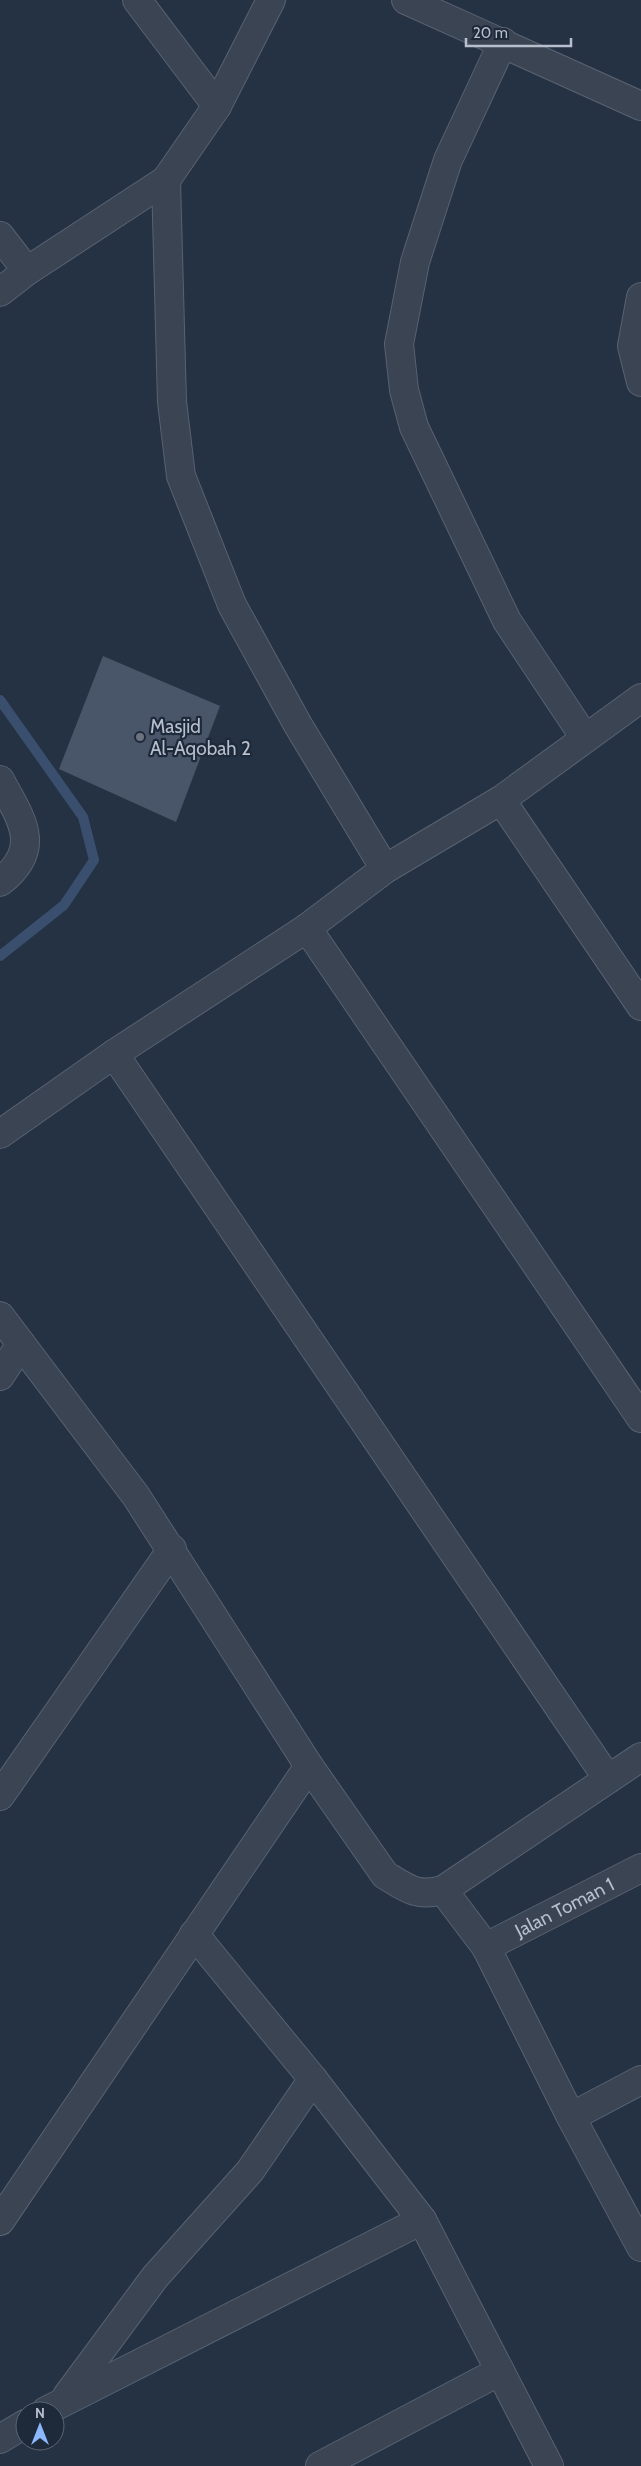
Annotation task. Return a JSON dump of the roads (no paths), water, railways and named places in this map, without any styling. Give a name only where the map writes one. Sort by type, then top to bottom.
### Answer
[{"type":"street","points":[[137,0],[217,106]]},
{"type":"street","points":[[0,292],[27,271],[166,180],[217,106],[271,0]]},
{"type":"street","points":[[406,0],[503,42],[641,106]]},
{"type":"street","points":[[503,42],[448,160],[415,262],[399,344],[404,390],[414,427],[507,622],[585,738]]},
{"type":"street","points":[[166,180],[172,402],[181,476],[232,604],[298,725],[385,869]]},
{"type":"street","points":[[0,236],[27,271]]},
{"type":"street","points":[[641,297],[632,346],[641,382]]},
{"type":"street","points":[[0,1134],[114,1054],[307,928],[385,869],[501,800],[641,698]]},
{"type":"street","points":[[0,780],[22,821],[26,846],[22,860],[0,882]]},
{"type":"street","points":[[501,800],[641,1006]]},
{"type":"street","points":[[307,928],[641,1418]]},
{"type":"street","points":[[114,1054],[608,1779]]},
{"type":"street","points":[[0,1316],[136,1496],[172,1549],[309,1766],[385,1875],[404,1887],[425,1895],[444,1890],[641,1757]]},
{"type":"street","points":[[0,1376],[21,1344]]},
{"type":"street","points":[[0,1796],[172,1549]]},
{"type":"street","points":[[0,2221],[309,1766]]},
{"type":"street","name":"Jalan Toman 1","points":[[486,1947],[641,1868]]},
{"type":"street","points":[[444,1890],[486,1947],[571,2117],[641,2247]]},
{"type":"street","points":[[194,1934],[313,2079],[422,2220],[549,2466]]},
{"type":"street","points":[[59,2401],[155,2277],[250,2172],[313,2079]]},
{"type":"street","points":[[571,2117],[641,2080]]},
{"type":"street","points":[[64,2401],[422,2220]]},
{"type":"street","points":[[320,2466],[500,2371]]},
{"type":"street","points":[[0,2439],[15,2430]]},
{"type":"waterway","points":[[0,700],[83,817],[94,860],[64,905],[0,956]]},
{"type":"place","name":"Masjid Al-Aqobah 2","points":[[140,737]]}]
